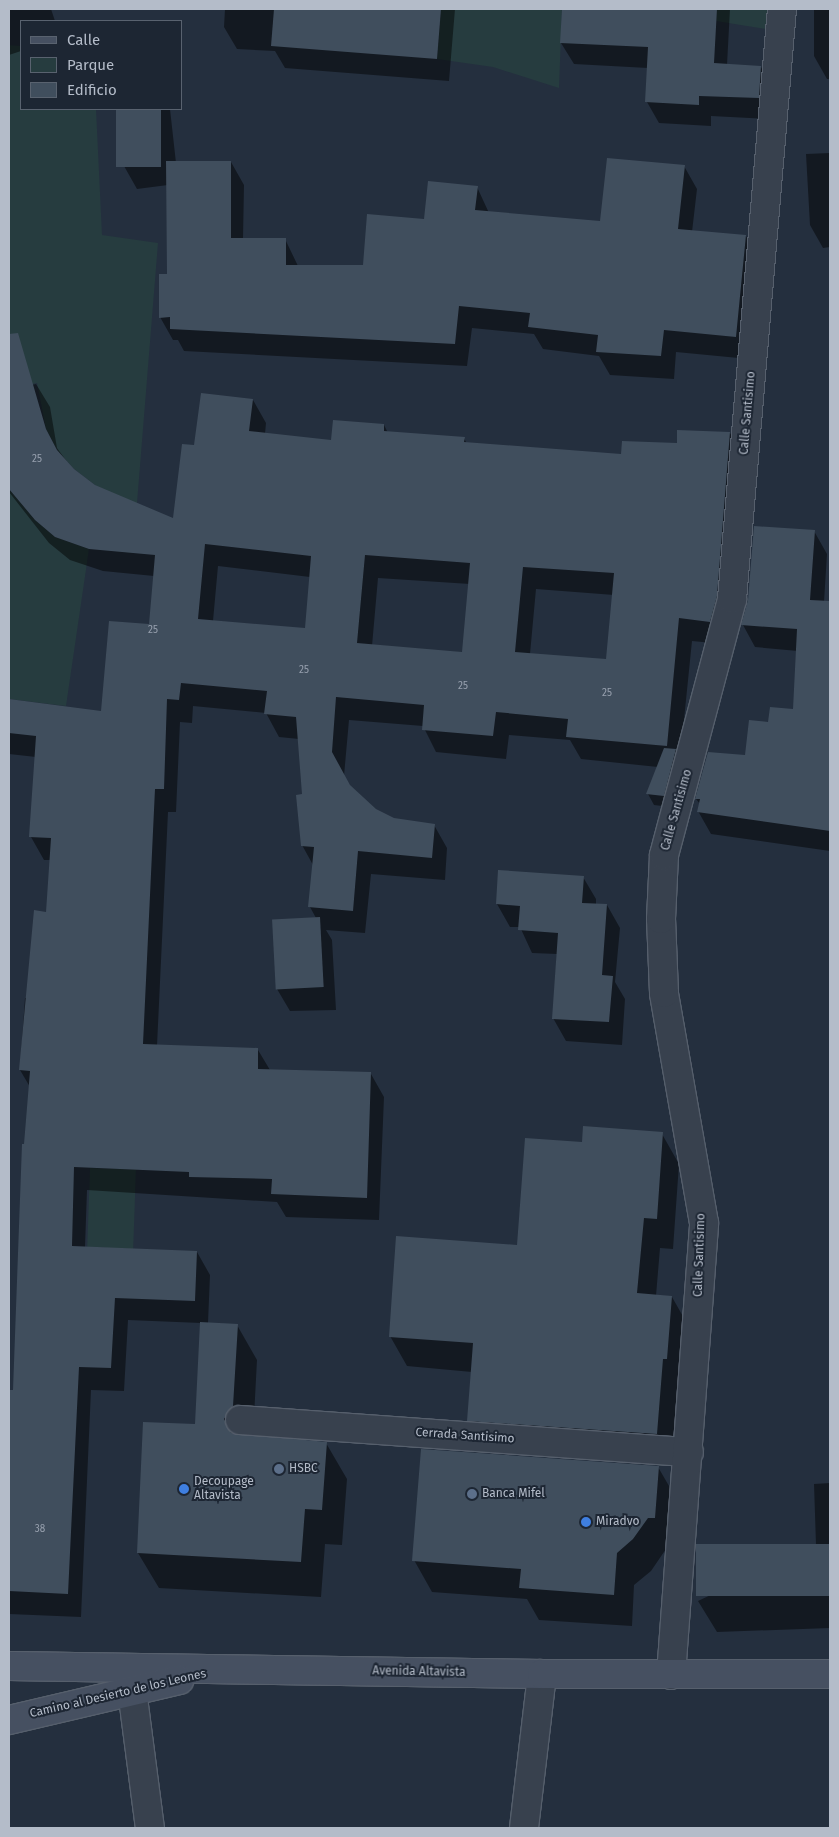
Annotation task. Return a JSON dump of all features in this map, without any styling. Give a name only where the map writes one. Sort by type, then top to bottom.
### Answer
[{"type":"main road","name":"Avenida Altavista","points":[[9,1666],[542,1674],[830,1674]]},
{"type":"main road","name":"Camino al Desierto de los Leones","points":[[9,1720],[132,1690],[227,1670]]},
{"type":"street","name":"Calle Santisimo","points":[[671,1675],[689,1452],[704,1223],[664,994],[661,919],[664,855],[732,599],[782,9]]},
{"type":"street","name":"Cerrada Santisimo","points":[[240,1420],[689,1452]]},
{"type":"street","points":[[524,1828],[542,1674]]},
{"type":"street","points":[[132,1690],[150,1828]]},
{"type":"green space","points":[[441,9],[562,9],[559,88],[493,67],[437,59]]},
{"type":"green space","points":[[717,9],[768,9],[766,29],[716,21]]},
{"type":"green space","points":[[9,45],[20,46],[20,110],[96,110],[102,235],[158,243],[133,553],[106,550],[95,485],[74,469],[57,450],[46,429],[37,383],[9,389]]},
{"type":"green space","points":[[9,489],[34,519],[55,537],[89,549],[66,706],[9,699]]},
{"type":"green space","points":[[90,1168],[136,1170],[132,1298],[86,1296]]},
{"type":"building","points":[[274,9],[441,9],[437,59],[271,46]]},
{"type":"building","points":[[562,9],[717,9],[714,63],[761,66],[759,98],[699,96],[699,105],[645,102],[648,47],[560,43]]},
{"type":"building","points":[[116,110],[161,110],[161,167],[116,167]]},
{"type":"building","points":[[607,158],[685,165],[678,229],[746,235],[736,337],[664,330],[661,356],[596,352],[598,335],[528,327],[530,313],[459,306],[455,344],[170,329],[170,317],[159,318],[159,274],[167,274],[166,161],[231,161],[231,238],[286,238],[286,265],[363,265],[367,214],[424,219],[428,181],[478,186],[475,210],[600,221]]},
{"type":"building","points":[[18,333],[46,429],[57,450],[74,469],[95,485],[173,518],[182,444],[194,445],[201,393],[253,399],[249,431],[331,440],[333,420],[384,424],[384,431],[465,437],[464,442],[621,454],[622,441],[677,443],[677,430],[730,432],[717,596],[710,622],[679,618],[667,746],[566,737],[568,719],[496,712],[493,736],[422,730],[424,705],[336,697],[332,752],[350,785],[376,809],[394,818],[435,824],[432,858],[358,851],[353,911],[308,907],[314,847],[301,846],[296,795],[302,794],[296,717],[264,714],[267,691],[181,683],[179,700],[167,699],[164,789],[155,789],[143,1044],[258,1048],[258,1069],[371,1072],[367,1198],[271,1194],[272,1179],[189,1177],[189,1172],[74,1167],[72,1246],[197,1251],[195,1301],[115,1298],[111,1368],[79,1367],[68,1594],[9,1591],[9,1390],[13,1390],[22,1144],[24,1144],[30,1071],[19,1070],[34,910],[46,912],[51,838],[29,837],[36,736],[9,733],[9,699],[101,711],[109,621],[149,624],[155,555],[89,549],[55,537],[35,520],[9,489],[9,334]],"holes":[[[205,544],[311,556],[305,628],[198,619]],[[365,555],[470,563],[462,652],[357,643]],[[523,567],[614,573],[606,659],[515,652]]]},
{"type":"building","points":[[754,526],[815,530],[810,600],[830,601],[830,831],[697,812],[700,799],[695,799],[708,752],[745,755],[749,720],[768,722],[770,707],[793,709],[797,629],[741,625],[748,600]]},
{"type":"building","points":[[664,748],[676,749],[664,796],[646,794]]},
{"type":"building","points":[[498,870],[584,876],[582,903],[607,904],[602,975],[613,976],[609,1022],[552,1019],[558,933],[518,930],[520,906],[496,904]]},
{"type":"building","points":[[320,917],[324,987],[276,989],[272,920]]},
{"type":"building","points":[[583,1126],[663,1132],[657,1219],[644,1218],[637,1293],[672,1296],[667,1359],[663,1359],[657,1434],[467,1421],[473,1343],[389,1337],[396,1236],[517,1245],[525,1138],[582,1142]]},
{"type":"building","points":[[200,1322],[238,1324],[233,1406],[224,1419],[231,1433],[327,1442],[322,1510],[305,1509],[301,1562],[137,1553],[143,1422],[195,1424]]},
{"type":"building","points":[[421,1449],[659,1466],[655,1518],[648,1518],[633,1539],[617,1553],[614,1595],[519,1588],[521,1569],[412,1561]]},
{"type":"building","points":[[696,1544],[830,1544],[830,1596],[696,1596]]},
{"type":"place","name":"HSBC","points":[[279,1469]]},
{"type":"place","name":"Decoupage Altavista","points":[[184,1489]]},
{"type":"place","name":"Banca Mifel","points":[[472,1494]]},
{"type":"place","name":"Miradvo","points":[[586,1522]]}]
